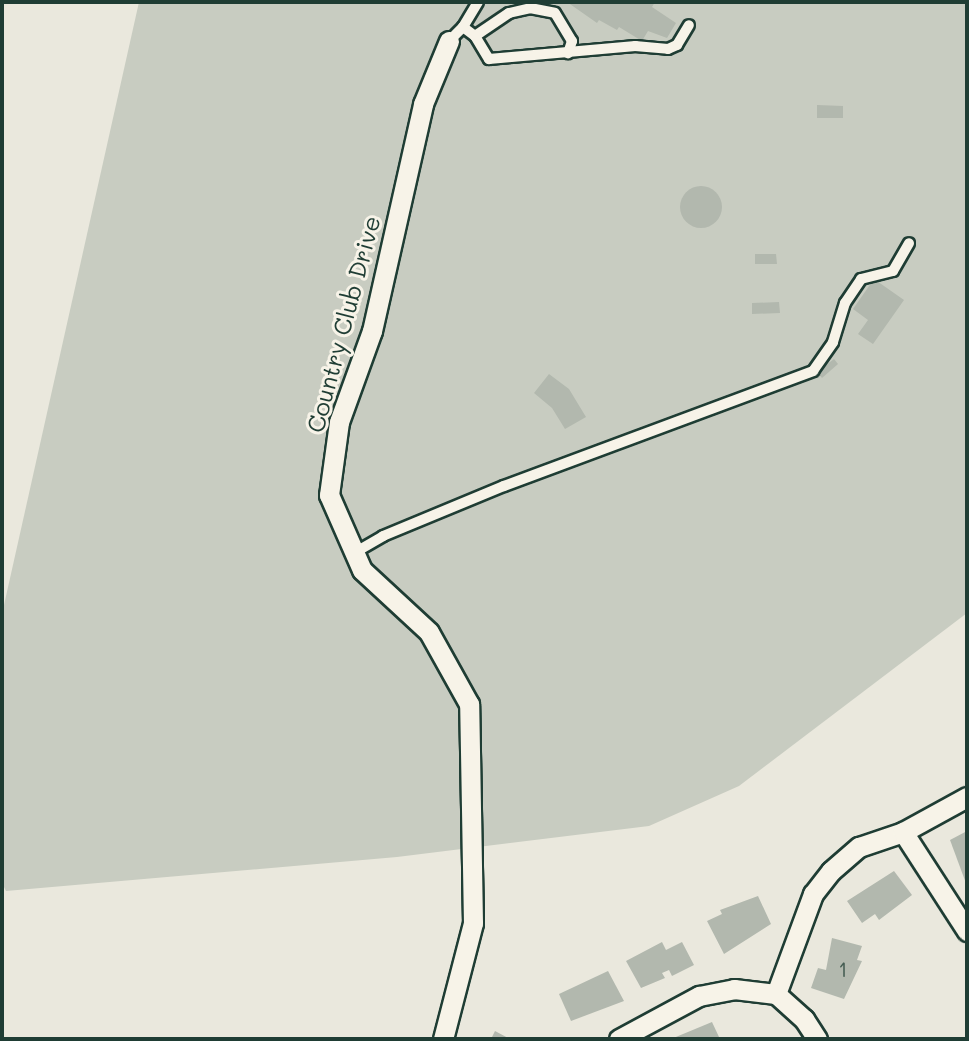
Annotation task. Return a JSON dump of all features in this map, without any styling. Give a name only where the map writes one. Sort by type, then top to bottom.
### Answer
[{"type":"street","name":"Country Club Drive","points":[[443,1039],[473,923],[469,704],[429,632],[362,570],[329,495],[339,422],[372,331],[423,104],[456,34]]},
{"type":"street","points":[[776,994],[813,894],[831,871],[859,847],[903,832],[967,797]]},
{"type":"street","points":[[903,832],[967,931]]},
{"type":"street","points":[[623,1038],[699,996],[734,989],[776,994],[804,1019],[817,1039]]},
{"type":"lane","points":[[478,2],[456,34],[475,36],[509,13],[530,8],[555,13],[572,41],[568,53]]},
{"type":"lane","points":[[475,36],[489,59],[635,46],[668,49],[677,45],[689,25]]},
{"type":"lane","points":[[354,553],[383,536],[503,486],[813,371],[833,342],[845,303],[861,279],[892,271],[909,243]]},
{"type":"shaded area","points":[[139,2],[967,2],[967,613],[739,786],[649,826],[397,857],[6,891],[2,883],[2,614]]},
{"type":"building","points":[[567,2],[655,2],[652,7],[676,23],[667,38],[648,31],[642,41],[619,27],[617,30],[599,20],[597,23]]},
{"type":"building","points":[[817,105],[843,106],[843,118],[817,118]]},
{"type":"building","points":[[701,186],[716,192],[722,207],[716,222],[701,228],[686,222],[680,207],[686,192]]},
{"type":"building","points":[[755,254],[776,254],[777,264],[755,264]]},
{"type":"building","points":[[874,279],[904,300],[873,344],[858,334],[868,320],[853,309]]},
{"type":"building","points":[[779,302],[780,313],[752,314],[752,303]]},
{"type":"building","points":[[834,359],[838,364],[822,378],[817,372]]},
{"type":"building","points":[[549,374],[569,389],[586,417],[565,429],[552,408],[534,393]]},
{"type":"building","points":[[967,831],[967,886],[950,840]]},
{"type":"building","points":[[894,871],[912,895],[879,920],[875,914],[862,923],[847,901]]},
{"type":"building","points":[[758,896],[771,924],[724,954],[707,921],[722,914],[720,910]]},
{"type":"building","points":[[832,938],[862,946],[857,960],[862,961],[844,999],[811,988],[818,968],[826,970]]},
{"type":"building","points":[[662,942],[666,950],[682,942],[694,965],[672,976],[669,970],[662,973],[665,978],[641,988],[626,961]]},
{"type":"building","points":[[608,971],[624,1001],[571,1021],[559,994]]},
{"type":"building","points":[[712,1022],[719,1037],[716,1039],[671,1039]]},
{"type":"building","points":[[495,1031],[510,1039],[491,1039]]}]
